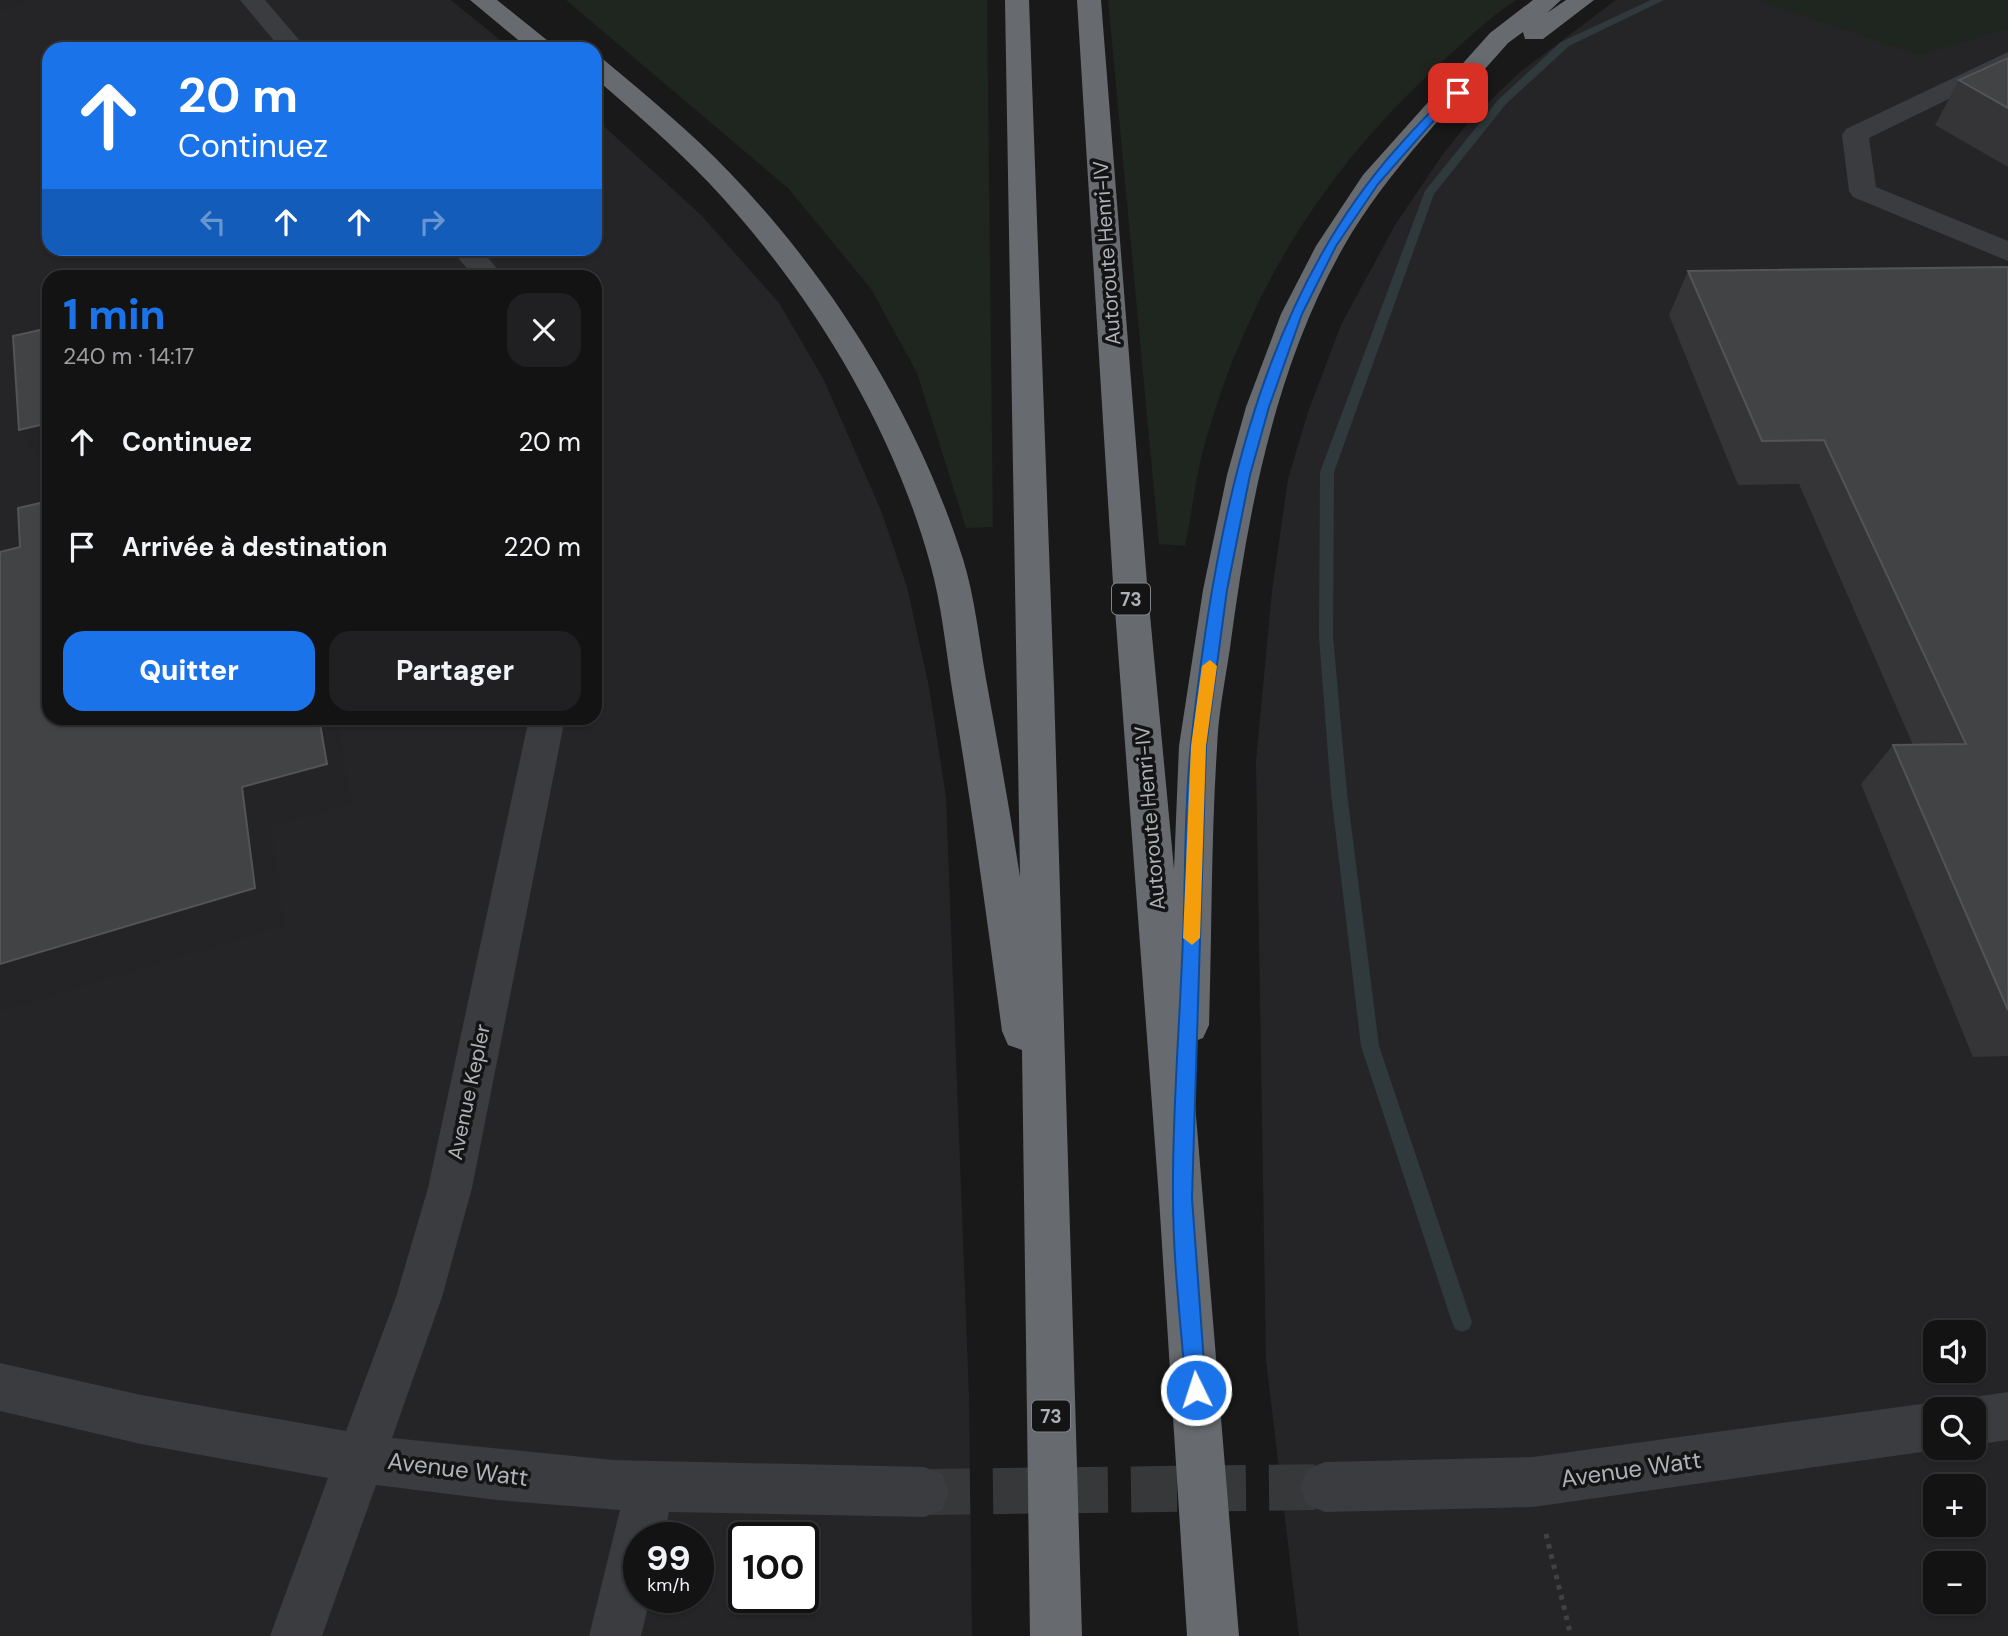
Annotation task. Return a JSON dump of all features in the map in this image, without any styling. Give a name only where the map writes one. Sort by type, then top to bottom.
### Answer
[{"type":"highway","points":[[482,0],[536,42]]},
{"type":"highway","points":[[520,0],[569,42]]},
{"type":"highway","name":"73","points":[[1017,0],[1056,1636]]},
{"type":"highway","name":"Autoroute Henri-IV","points":[[1089,0],[1130,583],[1182,1198],[1213,1636]]},
{"type":"highway","points":[[1182,1198],[1198,746],[1220,590],[1243,475],[1262,407],[1296,314],[1330,246],[1373,181],[1499,38],[1549,0]]},
{"type":"highway","points":[[1439,108],[1581,0]]},
{"type":"highway","points":[[602,71],[686,144],[723,181],[772,239],[810,290],[889,418],[946,560],[985,772],[1047,1196]]},
{"type":"highway","points":[[602,88],[686,144]]},
{"type":"street","points":[[252,0],[288,42]]},
{"type":"street","points":[[2008,60],[1855,135],[1863,191],[2008,252]]},
{"type":"street","points":[[471,256],[483,270]]},
{"type":"street","name":"Avenue Kepler","points":[[296,1636],[419,1297],[444,1212],[546,725]]},
{"type":"street","name":"Avenue Watt","points":[[0,1387],[178,1428],[360,1458],[566,1482],[650,1488],[924,1492]]},
{"type":"street","points":[[1986,1419],[2008,1416]]},
{"type":"street","name":"Avenue Watt","points":[[1325,1487],[1533,1482],[1923,1428]]},
{"type":"street","points":[[615,1636],[650,1488]]},
{"type":"path","points":[[1533,1482],[1571,1636]]},
{"type":"shaded area","points":[[0,0],[451,0],[502,42],[42,42],[42,256],[602,256],[602,124],[702,216],[779,303],[824,380],[882,513],[907,587],[929,687],[946,797],[969,1396],[972,1636],[0,1636]]},
{"type":"shaded area","points":[[566,0],[987,0],[993,527],[966,528],[917,373],[871,289],[788,188]]},
{"type":"shaded area","points":[[1108,0],[1516,0],[1468,38],[1385,119],[1349,160],[1288,248],[1262,294],[1220,394],[1201,459],[1185,546],[1159,544]]},
{"type":"shaded area","points":[[1616,0],[2008,0],[2008,1636],[1299,1636],[1266,1360],[1256,761],[1272,591],[1288,479],[1308,412],[1341,325],[1395,225],[1443,154],[1471,119],[1520,72]]},
{"type":"shaded area","points":[[1757,0],[2008,0],[2008,28],[1919,55]]},
{"type":"building","points":[[2008,58],[2008,108],[1959,80]]},
{"type":"building","points":[[2008,267],[2008,1010],[1893,745],[1966,744],[1824,440],[1762,441],[1688,271]]},
{"type":"building","points":[[42,330],[42,425],[19,430],[13,336]]},
{"type":"building","points":[[42,503],[42,725],[320,725],[327,764],[242,787],[255,888],[0,964],[0,552],[20,547],[18,508]]},
{"type":"waterway","points":[[1462,1322],[1370,1046],[1339,793],[1326,636],[1327,472],[1429,193],[1502,102],[1565,44],[1659,0]]},
{"type":"tunnel","points":[[924,1492],[1325,1487]]},
{"type":"slow traffic","points":[[1192,938],[1198,746],[1210,666]]},
{"type":"route","points":[[1196,1390],[1182,1198],[1198,746],[1220,590],[1243,475],[1262,407],[1296,314],[1330,246],[1373,181],[1439,108],[1458,93]]}]
